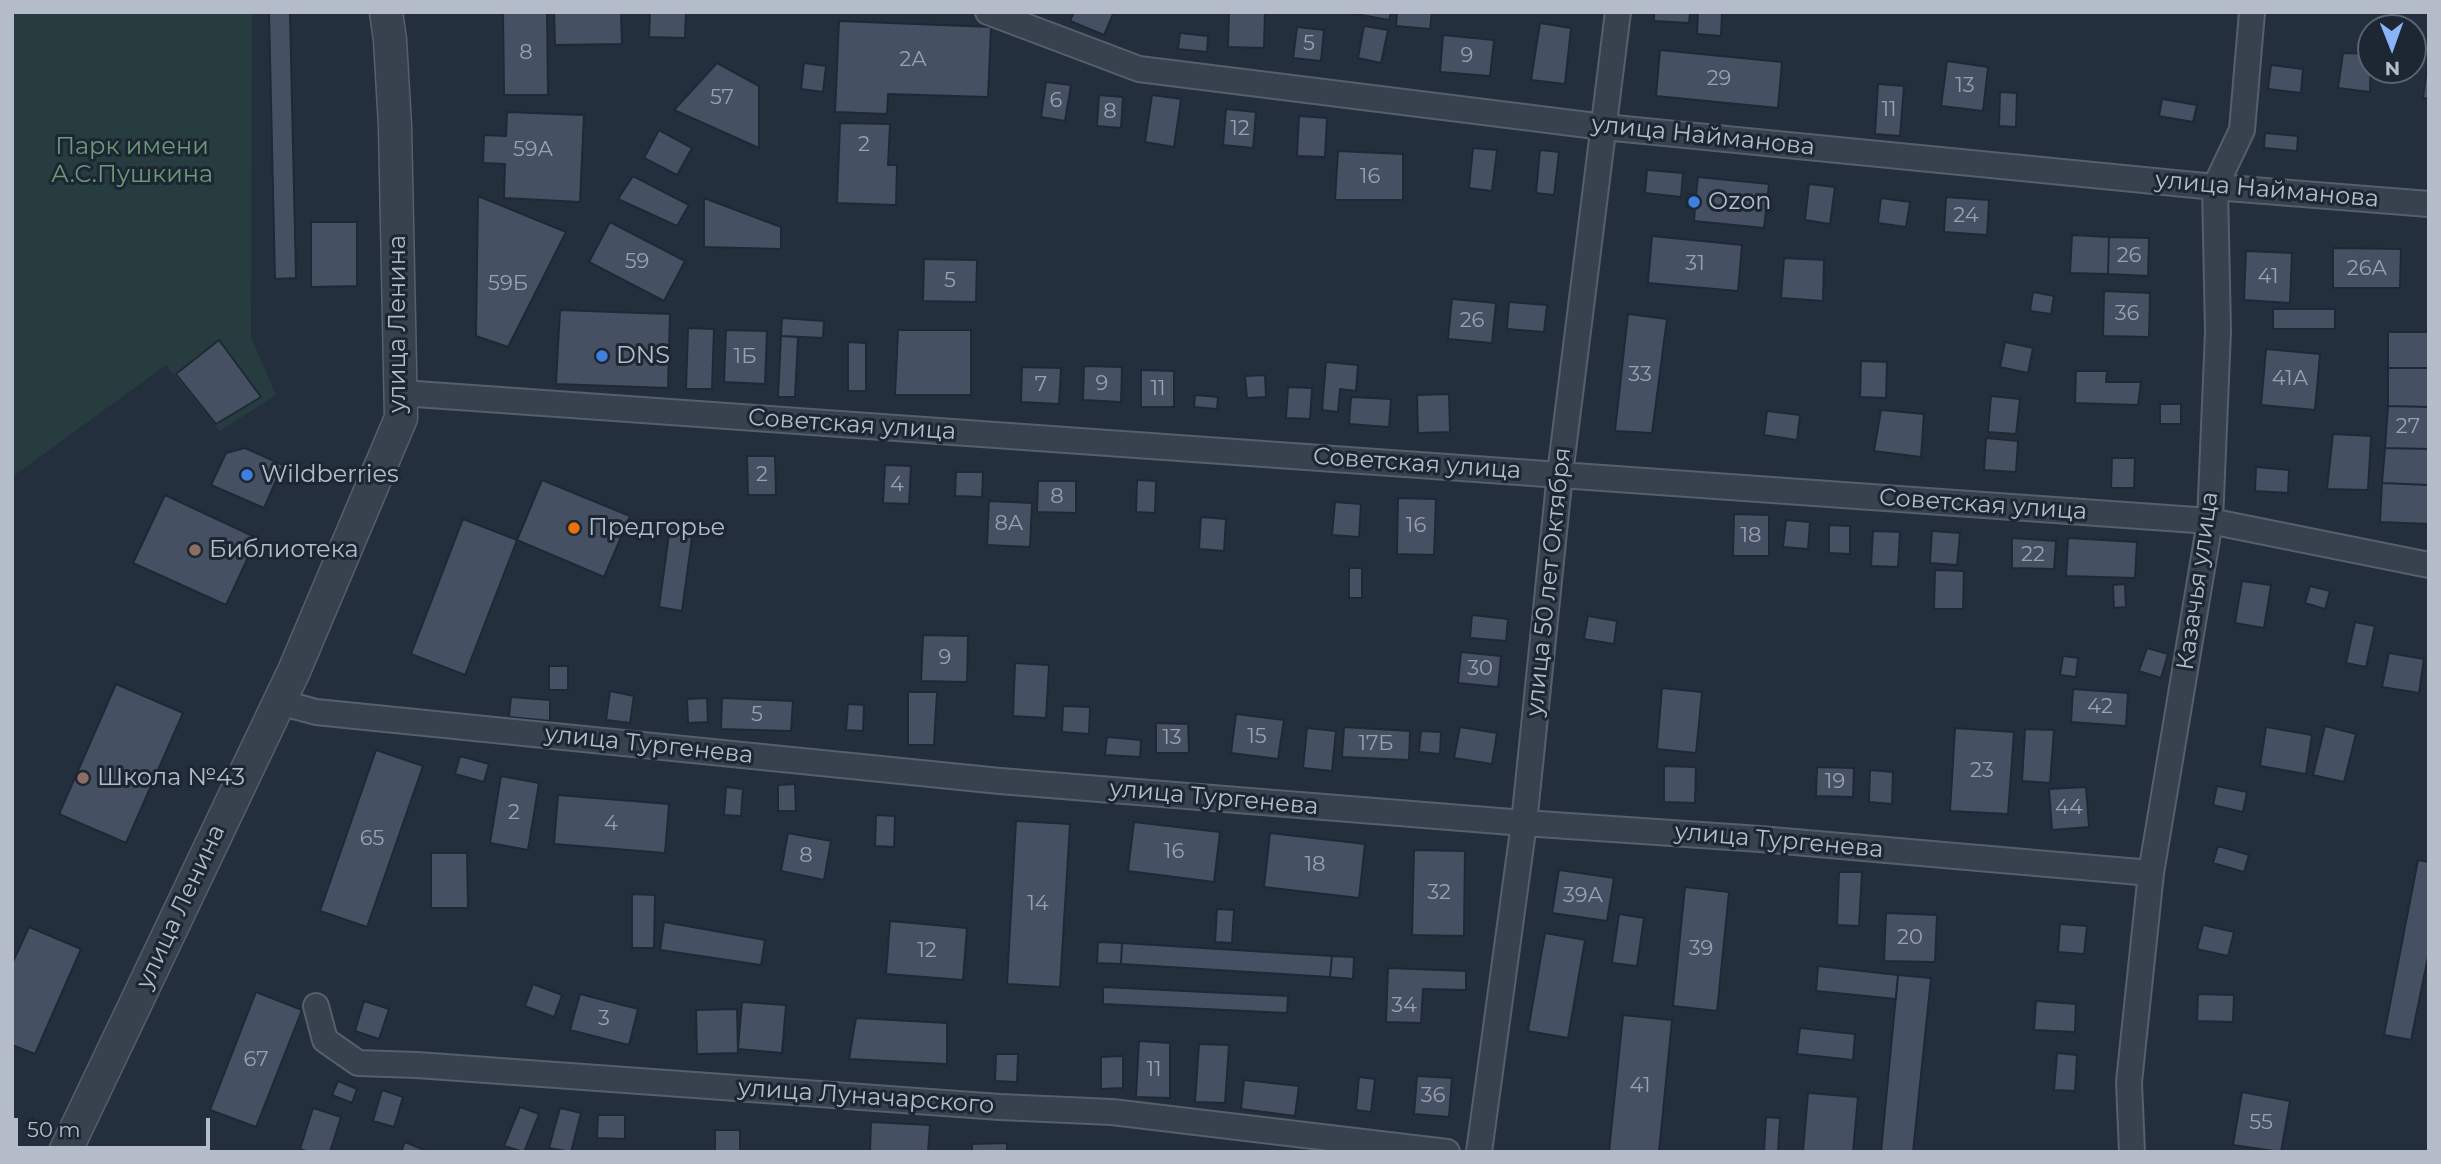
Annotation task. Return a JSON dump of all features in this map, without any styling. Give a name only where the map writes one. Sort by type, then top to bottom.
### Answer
[{"type":"street","name":"улица Ленина","points":[[65,1152],[279,702],[401,418],[394,114],[386,12]]},
{"type":"street","name":"улица 50 лет Октября","points":[[1479,1152],[1524,823],[1560,474],[1618,12]]},
{"type":"street","name":"Казачья улица","points":[[2132,1152],[2129,1082],[2151,873],[2210,521],[2218,332],[2215,187],[2242,130],[2252,12]]},
{"type":"street","name":"улица Найманова","points":[[997,14],[1139,69],[1604,127],[2215,187],[2429,204]]},
{"type":"street","name":"Советская улица","points":[[402,393],[2210,521],[2429,565]]},
{"type":"street","name":"улица Тургенева","points":[[279,702],[316,712],[1000,781],[1760,839],[2151,873]]},
{"type":"street","name":"улица Луначарского","points":[[316,1006],[325,1040],[358,1063],[1000,1107],[1112,1112],[1447,1152]]},
{"type":"green space","name":"Парк имени А.С.Пушкина","points":[[12,12],[252,12],[251,337],[276,395],[220,431],[166,365],[12,477]]},
{"type":"building","points":[[269,12],[290,12],[296,278],[275,279]]},
{"type":"building","points":[[503,12],[547,12],[548,95],[504,95]]},
{"type":"building","points":[[554,12],[621,12],[622,44],[555,45]]},
{"type":"building","points":[[650,12],[686,12],[685,38],[649,37]]},
{"type":"building","points":[[1074,12],[1114,12],[1104,35],[1070,21]]},
{"type":"building","points":[[1229,12],[1265,12],[1264,48],[1228,47]]},
{"type":"building","points":[[1345,12],[1391,12],[1389,20]]},
{"type":"building","points":[[1397,12],[1432,12],[1430,29],[1396,26]]},
{"type":"building","points":[[1654,12],[1690,12],[1689,23],[1654,21]]},
{"type":"building","points":[[1698,12],[1722,12],[1721,36],[1697,34]]},
{"type":"building","points":[[839,21],[991,27],[988,97],[888,94],[887,114],[835,112]]},
{"type":"building","points":[[1540,23],[1571,28],[1565,84],[1531,80]]},
{"type":"building","points":[[1364,26],[1388,30],[1381,63],[1358,58]]},
{"type":"building","points":[[1297,27],[1324,30],[1321,61],[1293,58]]},
{"type":"building","points":[[1180,33],[1208,36],[1207,52],[1178,49]]},
{"type":"building","points":[[1443,35],[1494,40],[1490,76],[1440,72]]},
{"type":"building","points":[[1660,50],[1782,62],[1778,108],[1656,96]]},
{"type":"building","points":[[2429,52],[2429,99],[2423,98],[2427,84]]},
{"type":"building","points":[[2343,53],[2357,54],[2357,84],[2370,84],[2370,92],[2338,88]]},
{"type":"building","points":[[1947,61],[1988,67],[1983,111],[1941,106]]},
{"type":"building","points":[[717,63],[759,86],[759,148],[674,110]]},
{"type":"building","points":[[804,63],[826,66],[823,92],[801,89]]},
{"type":"building","points":[[2271,65],[2303,69],[2301,93],[2268,89]]},
{"type":"building","points":[[1046,82],[1071,85],[1065,121],[1041,117]]},
{"type":"building","points":[[1878,84],[1904,86],[1900,136],[1875,134]]},
{"type":"building","points":[[2000,92],[2017,93],[2016,127],[1999,126]]},
{"type":"building","points":[[1099,95],[1123,97],[1121,128],[1097,126]]},
{"type":"building","points":[[1152,95],[1181,99],[1174,147],[1145,142]]},
{"type":"building","points":[[2162,99],[2197,105],[2193,122],[2159,116]]},
{"type":"building","points":[[1226,109],[1256,112],[1253,148],[1223,145]]},
{"type":"building","points":[[507,112],[584,115],[580,202],[504,198],[505,164],[483,163],[484,135],[506,136]]},
{"type":"building","points":[[1299,116],[1327,118],[1325,157],[1297,156]]},
{"type":"building","points":[[840,123],[890,124],[888,165],[897,165],[896,205],[837,203]]},
{"type":"building","points":[[659,130],[692,148],[677,175],[644,158]]},
{"type":"building","points":[[2265,133],[2298,136],[2297,151],[2264,148]]},
{"type":"building","points":[[1473,148],[1497,150],[1492,191],[1469,188]]},
{"type":"building","points":[[1540,150],[1559,152],[1554,195],[1536,193]]},
{"type":"building","points":[[1338,151],[1403,154],[1403,200],[1335,200]]},
{"type":"building","points":[[1647,170],[1683,173],[1681,197],[1645,193]]},
{"type":"building","points":[[633,176],[689,205],[677,226],[618,199]]},
{"type":"building","points":[[1698,177],[1769,184],[1764,228],[1694,221],[1695,207],[1686,206],[1687,194],[1696,195]]},
{"type":"building","points":[[1809,184],[1835,187],[1830,224],[1805,220]]},
{"type":"building","points":[[478,196],[566,232],[508,347],[476,336]]},
{"type":"building","points":[[1946,197],[1989,200],[1987,235],[1944,232]]},
{"type":"building","points":[[704,198],[781,227],[781,249],[704,247]]},
{"type":"building","points":[[1881,198],[1910,202],[1906,227],[1878,223]]},
{"type":"building","points":[[311,222],[357,222],[357,286],[311,287]]},
{"type":"building","points":[[610,222],[685,261],[664,301],[589,262]]},
{"type":"building","points":[[2072,235],[2109,237],[2108,274],[2070,273]]},
{"type":"building","points":[[1652,236],[1742,245],[1738,291],[1648,283]]},
{"type":"building","points":[[2109,237],[2149,238],[2148,276],[2108,274]]},
{"type":"building","points":[[2333,248],[2401,249],[2400,288],[2333,288]]},
{"type":"building","points":[[2246,251],[2292,253],[2290,303],[2244,300]]},
{"type":"building","points":[[1784,258],[1824,260],[1823,301],[1781,298]]},
{"type":"building","points":[[924,259],[977,260],[976,302],[923,301]]},
{"type":"building","points":[[2104,291],[2150,293],[2149,337],[2103,336]]},
{"type":"building","points":[[2033,292],[2054,296],[2051,314],[2030,311]]},
{"type":"building","points":[[1452,299],[1496,303],[1492,343],[1448,339]]},
{"type":"building","points":[[1509,302],[1547,305],[1544,332],[1507,329]]},
{"type":"building","points":[[2273,309],[2335,309],[2335,329],[2273,329]]},
{"type":"building","points":[[560,310],[670,314],[668,388],[556,384]]},
{"type":"building","points":[[1628,314],[1667,319],[1652,433],[1615,431]]},
{"type":"building","points":[[782,318],[824,321],[823,338],[781,336]]},
{"type":"building","points":[[688,328],[714,329],[712,389],[686,389]]},
{"type":"building","points":[[726,330],[767,331],[765,384],[724,382]]},
{"type":"building","points":[[898,330],[971,330],[971,395],[895,395]]},
{"type":"building","points":[[2388,332],[2429,332],[2429,368],[2388,368]]},
{"type":"building","points":[[781,336],[798,337],[795,397],[778,397]]},
{"type":"building","points":[[219,340],[261,397],[216,424],[176,374]]},
{"type":"building","points":[[848,342],[866,343],[866,391],[848,391]]},
{"type":"building","points":[[2005,342],[2033,348],[2028,373],[2000,367]]},
{"type":"building","points":[[2266,349],[2320,354],[2315,410],[2261,405]]},
{"type":"building","points":[[1861,361],[1887,362],[1886,398],[1860,397]]},
{"type":"building","points":[[1326,362],[1358,365],[1356,391],[1340,389],[1338,412],[1322,410]]},
{"type":"building","points":[[1084,366],[1122,367],[1121,402],[1083,400]]},
{"type":"building","points":[[1022,367],[1061,368],[1059,404],[1021,402]]},
{"type":"building","points":[[2388,368],[2429,368],[2429,407],[2388,406]]},
{"type":"building","points":[[1141,370],[1174,371],[1174,407],[1141,407]]},
{"type":"building","points":[[2076,371],[2107,371],[2106,382],[2141,382],[2138,405],[2075,403]]},
{"type":"building","points":[[1265,375],[1266,397],[1247,398],[1245,376]]},
{"type":"building","points":[[1288,387],[1312,388],[1310,419],[1286,418]]},
{"type":"building","points":[[1449,394],[1450,432],[1418,433],[1417,395]]},
{"type":"building","points":[[1195,395],[1218,397],[1217,409],[1194,407]]},
{"type":"building","points":[[1991,396],[2020,399],[2016,434],[1988,432]]},
{"type":"building","points":[[1351,397],[1391,399],[1389,427],[1349,424]]},
{"type":"building","points":[[2160,404],[2181,404],[2181,424],[2160,424]]},
{"type":"building","points":[[2388,406],[2429,407],[2429,449],[2385,448]]},
{"type":"building","points":[[1881,410],[1924,414],[1921,457],[1874,451]]},
{"type":"building","points":[[1767,411],[1800,415],[1797,440],[1764,435]]},
{"type":"building","points":[[2333,434],[2371,436],[2368,490],[2327,489]]},
{"type":"building","points":[[1986,438],[2018,441],[2016,472],[1984,470]]},
{"type":"building","name":"Wildberries","points":[[245,448],[283,465],[264,508],[211,485],[226,453]]},
{"type":"building","points":[[2385,448],[2429,449],[2429,485],[2382,483]]},
{"type":"building","points":[[747,456],[775,456],[776,495],[748,495]]},
{"type":"building","points":[[2112,458],[2135,458],[2134,488],[2111,488]]},
{"type":"building","points":[[885,465],[911,466],[909,504],[883,503]]},
{"type":"building","points":[[2256,467],[2289,470],[2288,493],[2255,491]]},
{"type":"building","points":[[956,472],[983,472],[982,497],[955,496]]},
{"type":"building","name":"Предгорье","points":[[542,480],[630,516],[604,577],[517,540]]},
{"type":"building","points":[[1137,480],[1156,481],[1155,513],[1136,512]]},
{"type":"building","points":[[1038,481],[1076,481],[1076,513],[1037,512]]},
{"type":"building","points":[[2382,483],[2429,485],[2429,524],[2380,522]]},
{"type":"building","name":"Библиотека","points":[[165,495],[257,538],[226,605],[133,563]]},
{"type":"building","points":[[1398,498],[1436,499],[1434,555],[1397,554]]},
{"type":"building","points":[[989,501],[1032,503],[1030,547],[987,545]]},
{"type":"building","points":[[1335,502],[1361,504],[1359,537],[1332,535]]},
{"type":"building","points":[[1734,514],[1769,515],[1769,556],[1733,556]]},
{"type":"building","points":[[1201,517],[1226,519],[1224,551],[1199,549]]},
{"type":"building","points":[[463,519],[517,540],[465,675],[411,654]]},
{"type":"building","points":[[1786,520],[1810,522],[1808,549],[1783,547]]},
{"type":"building","points":[[1829,525],[1850,526],[1850,554],[1829,553]]},
{"type":"building","points":[[670,527],[693,530],[682,611],[659,607]]},
{"type":"building","points":[[1873,531],[1900,532],[1898,567],[1871,566]]},
{"type":"building","points":[[1932,531],[1960,533],[1957,565],[1930,563]]},
{"type":"building","points":[[2012,538],[2056,541],[2054,569],[2012,568]]},
{"type":"building","points":[[2068,538],[2137,542],[2135,578],[2066,576]]},
{"type":"building","points":[[1349,568],[1362,568],[1362,598],[1349,598]]},
{"type":"building","points":[[1935,570],[1964,571],[1963,609],[1934,609]]},
{"type":"building","points":[[2242,581],[2271,585],[2264,628],[2235,623]]},
{"type":"building","points":[[2125,584],[2126,607],[2114,608],[2113,585]]},
{"type":"building","points":[[2310,586],[2330,591],[2325,609],[2305,603]]},
{"type":"building","points":[[1472,615],[1508,619],[1506,641],[1470,638]]},
{"type":"building","points":[[1588,616],[1617,621],[1614,644],[1584,639]]},
{"type":"building","points":[[2355,622],[2375,626],[2366,667],[2346,663]]},
{"type":"building","points":[[923,635],[968,636],[967,682],[921,681]]},
{"type":"building","points":[[2147,648],[2168,654],[2161,678],[2139,671]]},
{"type":"building","points":[[1461,652],[1501,656],[1498,687],[1458,683]]},
{"type":"building","points":[[2389,653],[2424,659],[2419,693],[2382,687]]},
{"type":"building","points":[[2063,656],[2078,658],[2076,677],[2060,675]]},
{"type":"building","points":[[1015,663],[1049,665],[1046,718],[1013,716]]},
{"type":"building","points":[[549,666],[568,666],[568,690],[549,690]]},
{"type":"building","points":[[116,684],[183,713],[126,843],[59,814]]},
{"type":"building","points":[[1662,688],[1702,692],[1696,753],[1657,749]]},
{"type":"building","points":[[2073,689],[2128,693],[2126,726],[2071,722]]},
{"type":"building","points":[[610,691],[634,696],[630,723],[606,720]]},
{"type":"building","points":[[908,692],[937,692],[934,745],[908,745]]},
{"type":"building","points":[[511,697],[550,700],[550,721],[509,717]]},
{"type":"building","points":[[707,698],[708,722],[688,723],[687,699]]},
{"type":"building","points":[[722,698],[793,701],[791,731],[721,729]]},
{"type":"building","points":[[848,704],[864,705],[863,731],[846,730]]},
{"type":"building","points":[[1063,706],[1090,707],[1089,734],[1062,732]]},
{"type":"building","points":[[1236,714],[1284,720],[1278,759],[1231,753]]},
{"type":"building","points":[[1156,723],[1188,724],[1189,753],[1156,753]]},
{"type":"building","points":[[2325,726],[2356,734],[2344,782],[2313,775]]},
{"type":"building","points":[[1344,727],[1410,731],[1409,760],[1342,757]]},
{"type":"building","points":[[1460,727],[1497,733],[1492,764],[1454,758]]},
{"type":"building","points":[[2266,727],[2312,735],[2306,774],[2260,766]]},
{"type":"building","points":[[1307,728],[1336,731],[1332,771],[1303,768]]},
{"type":"building","points":[[1955,728],[2014,732],[2008,814],[1950,811]]},
{"type":"building","points":[[2025,729],[2054,730],[2050,783],[2022,781]]},
{"type":"building","points":[[1421,731],[1441,732],[1440,754],[1419,752]]},
{"type":"building","points":[[1107,737],[1141,740],[1140,757],[1105,755]]},
{"type":"building","points":[[376,750],[423,766],[367,927],[320,911]]},
{"type":"building","points":[[460,756],[489,764],[484,782],[455,774]]},
{"type":"building","points":[[1664,766],[1696,767],[1695,803],[1664,802]]},
{"type":"building","points":[[1817,767],[1854,768],[1853,797],[1816,796]]},
{"type":"building","points":[[1870,770],[1893,772],[1892,804],[1869,802]]},
{"type":"building","points":[[501,776],[539,783],[528,850],[490,843]]},
{"type":"building","points":[[795,784],[796,811],[778,811],[778,785]]},
{"type":"building","points":[[2217,786],[2247,792],[2243,812],[2213,805]]},
{"type":"building","points":[[726,787],[743,789],[741,816],[724,815]]},
{"type":"building","points":[[2086,787],[2089,827],[2052,830],[2049,789]]},
{"type":"building","points":[[558,795],[669,804],[665,853],[554,844]]},
{"type":"building","points":[[876,815],[895,816],[894,847],[875,846]]},
{"type":"building","points":[[1016,821],[1070,824],[1060,987],[1007,984]]},
{"type":"building","points":[[1134,822],[1220,832],[1214,882],[1128,871]]},
{"type":"building","points":[[788,833],[831,841],[824,880],[781,871]]},
{"type":"building","points":[[1270,833],[1365,844],[1359,898],[1264,887]]},
{"type":"building","points":[[2218,846],[2249,855],[2244,872],[2213,863]]},
{"type":"building","points":[[1414,850],[1465,851],[1464,936],[1412,935]]},
{"type":"building","points":[[431,853],[467,853],[468,908],[431,908]]},
{"type":"building","points":[[2418,860],[2429,862],[2429,952],[2411,1040],[2384,1035]]},
{"type":"building","points":[[1559,870],[1614,878],[1607,921],[1552,913]]},
{"type":"building","points":[[1839,872],[1862,872],[1859,926],[1837,925]]},
{"type":"building","points":[[1685,887],[1729,892],[1717,1011],[1673,1006]]},
{"type":"building","points":[[632,894],[655,895],[654,948],[632,948]]},
{"type":"building","points":[[1217,909],[1234,910],[1232,943],[1215,942]]},
{"type":"building","points":[[1886,913],[1937,915],[1935,962],[1884,961]]},
{"type":"building","points":[[1619,914],[1644,918],[1637,966],[1612,963]]},
{"type":"building","points":[[890,921],[967,928],[963,980],[886,974]]},
{"type":"building","points":[[664,922],[765,940],[761,965],[660,950]]},
{"type":"building","points":[[2060,924],[2087,926],[2084,954],[2058,952]]},
{"type":"building","points":[[2203,925],[2234,932],[2228,956],[2197,949]]},
{"type":"building","points":[[29,927],[81,949],[35,1054],[12,1045],[12,964]]},
{"type":"building","points":[[1545,933],[1585,940],[1568,1038],[1528,1031]]},
{"type":"building","points":[[1098,942],[1122,943],[1121,964],[1097,963]]},
{"type":"building","points":[[1122,943],[1332,956],[1330,977],[1121,964]]},
{"type":"building","points":[[1332,956],[1354,957],[1353,979],[1330,977]]},
{"type":"building","points":[[1818,966],[1898,975],[1896,999],[1816,991]]},
{"type":"building","points":[[1388,968],[1466,971],[1466,990],[1423,989],[1421,1023],[1386,1022]]},
{"type":"building","points":[[1898,975],[1931,978],[1913,1152],[1881,1152]]},
{"type":"building","points":[[533,984],[562,995],[554,1017],[525,1006]]},
{"type":"building","points":[[1103,987],[1288,996],[1287,1013],[1103,1004]]},
{"type":"building","points":[[256,992],[302,1010],[256,1127],[210,1110]]},
{"type":"building","points":[[580,994],[638,1009],[629,1045],[570,1030]]},
{"type":"building","points":[[2198,994],[2234,995],[2233,1022],[2197,1021]]},
{"type":"building","points":[[364,1001],[389,1009],[379,1039],[355,1031]]},
{"type":"building","points":[[2036,1001],[2076,1004],[2075,1032],[2034,1030]]},
{"type":"building","points":[[742,1002],[786,1005],[782,1053],[738,1049]]},
{"type":"building","points":[[737,1009],[738,1053],[697,1054],[696,1010]]},
{"type":"building","points":[[1623,1015],[1672,1020],[1659,1152],[1609,1152]]},
{"type":"building","points":[[856,1018],[947,1023],[947,1064],[849,1059]]},
{"type":"building","points":[[1800,1028],[1855,1034],[1853,1060],[1797,1054]]},
{"type":"building","points":[[1139,1041],[1170,1043],[1170,1098],[1136,1097]]},
{"type":"building","points":[[1199,1044],[1229,1045],[1225,1103],[1195,1102]]},
{"type":"building","points":[[2057,1053],[2077,1055],[2075,1091],[2054,1090]]},
{"type":"building","points":[[996,1054],[1018,1054],[1017,1082],[995,1081]]},
{"type":"building","points":[[1123,1056],[1123,1088],[1101,1089],[1101,1057]]},
{"type":"building","points":[[1417,1076],[1452,1078],[1449,1117],[1414,1114]]},
{"type":"building","points":[[1359,1077],[1375,1079],[1371,1112],[1356,1110]]},
{"type":"building","points":[[1244,1080],[1299,1086],[1295,1116],[1241,1109]]},
{"type":"building","points":[[338,1081],[357,1089],[352,1103],[332,1095]]},
{"type":"building","points":[[382,1090],[403,1097],[394,1127],[373,1121]]},
{"type":"building","points":[[2242,1092],[2290,1101],[2281,1152],[2233,1145]]},
{"type":"building","points":[[1808,1093],[1858,1097],[1853,1152],[1803,1152]]},
{"type":"building","points":[[520,1107],[539,1114],[524,1152],[504,1146]]},
{"type":"building","points":[[313,1108],[341,1117],[330,1152],[300,1149]]},
{"type":"building","points":[[560,1108],[581,1113],[571,1152],[549,1148]]},
{"type":"building","points":[[598,1115],[625,1115],[625,1139],[597,1138]]},
{"type":"building","points":[[1766,1117],[1780,1118],[1778,1152],[1764,1152]]},
{"type":"building","points":[[871,1122],[930,1125],[928,1152],[870,1152]]},
{"type":"building","points":[[715,1130],[740,1130],[740,1152],[715,1152]]},
{"type":"building","points":[[405,1142],[429,1152],[401,1152]]},
{"type":"building","points":[[1007,1143],[1007,1152],[972,1152],[972,1144]]},
{"type":"place","name":"Ozon","points":[[1694,202]]},
{"type":"place","name":"DNS","points":[[602,356]]},
{"type":"place","name":"Wildberries","points":[[247,475]]},
{"type":"place","name":"Предгорье","points":[[574,528]]},
{"type":"place","name":"Библиотека","points":[[195,550]]},
{"type":"place","name":"Школа №43","points":[[83,778]]}]
